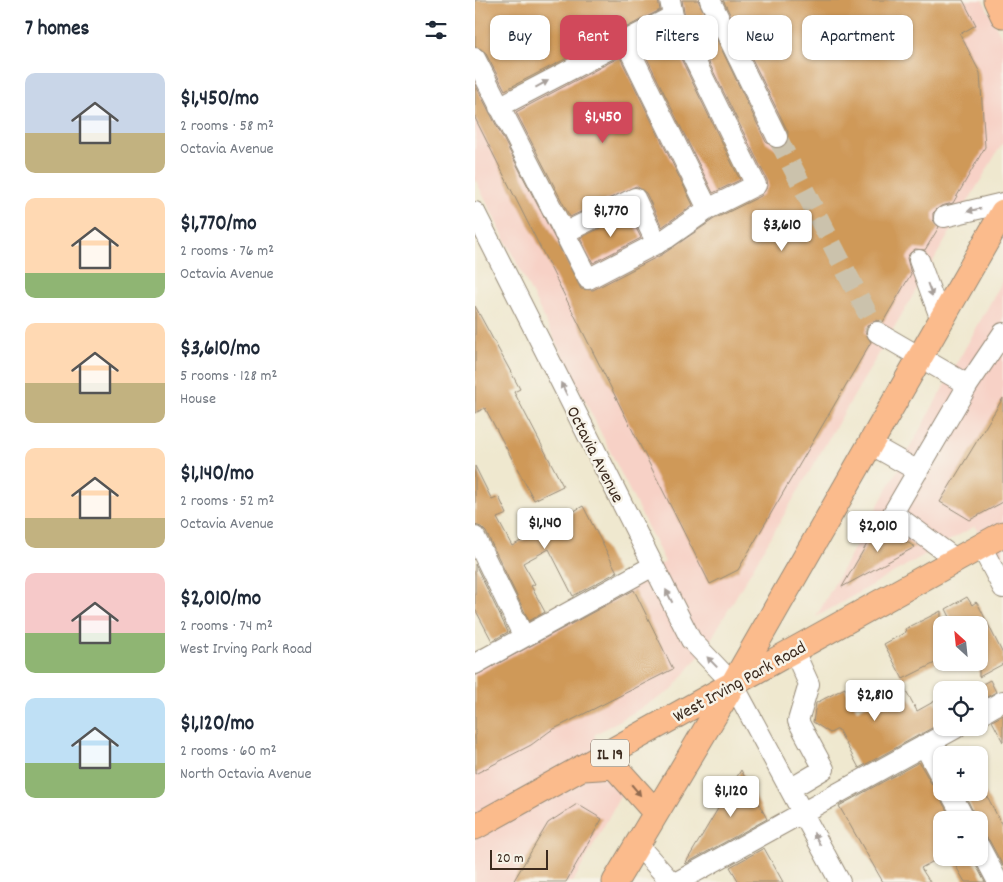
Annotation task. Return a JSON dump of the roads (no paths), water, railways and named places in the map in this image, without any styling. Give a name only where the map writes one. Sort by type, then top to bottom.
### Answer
[{"type":"main road","points":[[996,0],[1003,15]]},
{"type":"main road","points":[[615,882],[733,684],[941,320],[999,226]]},
{"type":"main road","name":"West Irving Park Road","points":[[475,827],[1003,534]]},
{"type":"main road","points":[[581,768],[614,766],[656,813]]},
{"type":"street","points":[[710,0],[777,137]]},
{"type":"street","points":[[475,58],[481,90],[499,107],[588,279],[657,244],[708,209],[755,185],[672,8],[627,40]]},
{"type":"street","points":[[627,45],[708,209]]},
{"type":"street","points":[[499,107],[589,60]]},
{"type":"street","points":[[564,233],[635,198],[657,244]]},
{"type":"street","points":[[944,217],[1003,203]]},
{"type":"street","name":"Octavia Avenue","points":[[475,212],[691,640],[733,684],[840,882]]},
{"type":"street","points":[[919,260],[941,320]]},
{"type":"street","points":[[877,332],[968,385]]},
{"type":"street","points":[[957,560],[893,513],[968,385],[1003,333]]},
{"type":"street","points":[[870,444],[918,471]]},
{"type":"street","points":[[475,537],[524,637]]},
{"type":"street","points":[[981,546],[1003,588]]},
{"type":"street","points":[[475,664],[653,566]]},
{"type":"street","points":[[790,789],[824,770],[798,721],[809,684],[794,651]]},
{"type":"street","points":[[988,710],[1003,701]]},
{"type":"street","points":[[677,882],[941,736]]},
{"type":"street","points":[[924,745],[933,762]]},
{"type":"street","points":[[637,844],[671,882]]},
{"type":"street","points":[[988,863],[998,882]]},
{"type":"tunnel","points":[[777,137],[877,332]]}]
